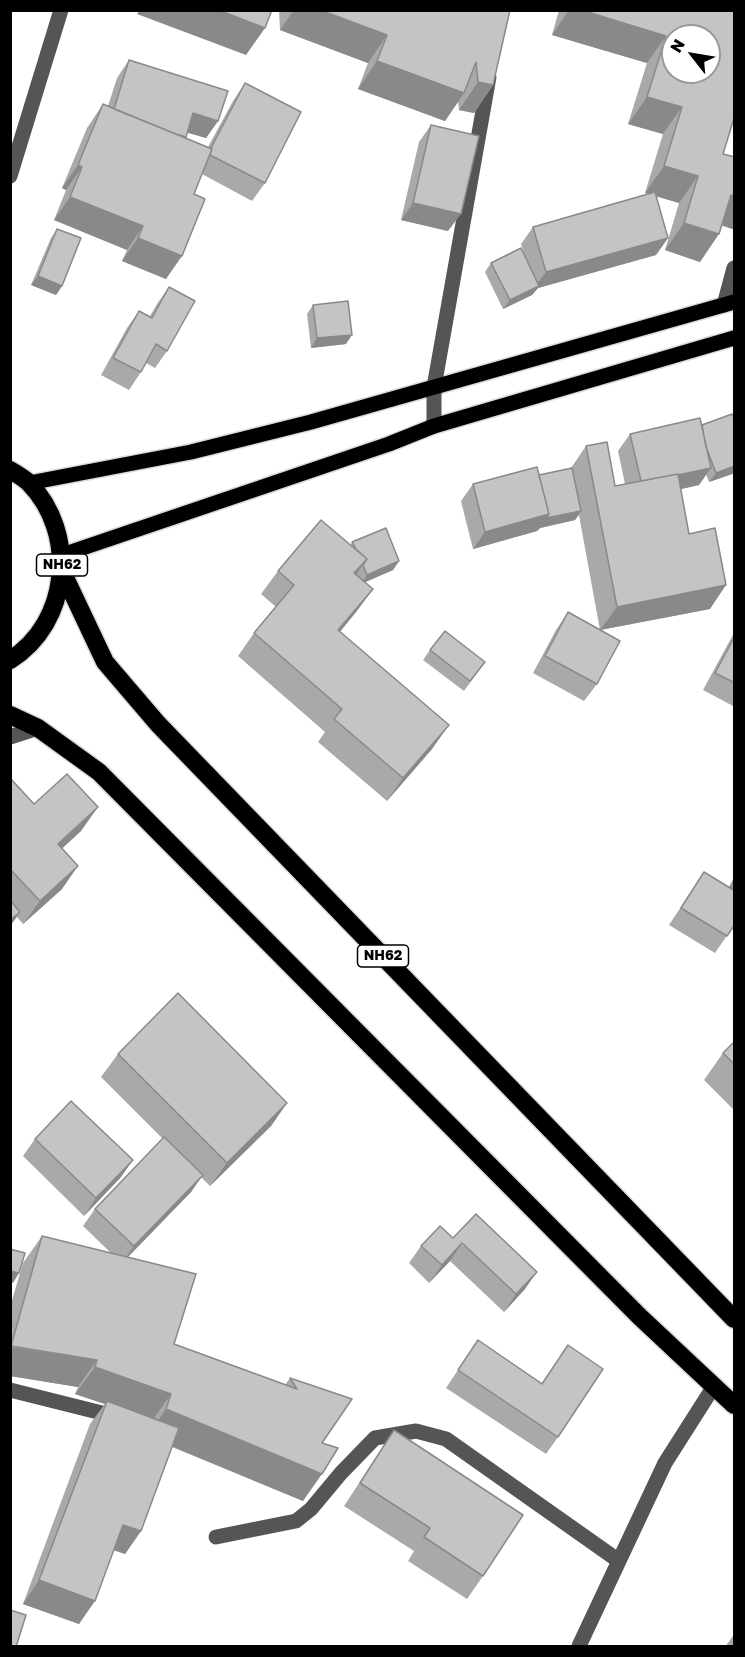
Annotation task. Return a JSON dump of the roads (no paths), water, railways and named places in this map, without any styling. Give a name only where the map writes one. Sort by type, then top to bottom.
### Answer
[{"type":"highway","name":"NH62","points":[[10,470],[29,483],[45,504],[56,529],[62,563],[105,662],[158,724],[735,1319]]},
{"type":"highway","name":"NH62","points":[[10,660],[21,654],[42,630],[56,602],[62,563]]},
{"type":"highway","points":[[10,715],[38,728],[99,772],[639,1316],[735,1405]]},
{"type":"main road","points":[[29,483],[191,452],[311,422],[729,303]]},
{"type":"main road","points":[[62,563],[434,426],[735,338]]},
{"type":"street","points":[[10,176],[61,10]]},
{"type":"street","points":[[434,426],[434,387],[492,62]]},
{"type":"street","points":[[729,303],[735,268]]},
{"type":"street","points":[[10,738],[38,728]]},
{"type":"street","points":[[579,1647],[665,1463],[714,1386]]},
{"type":"street","points":[[10,1390],[120,1418]]},
{"type":"street","points":[[216,1537],[296,1521],[311,1509],[340,1473],[375,1438],[416,1431],[446,1439],[619,1561]]}]
